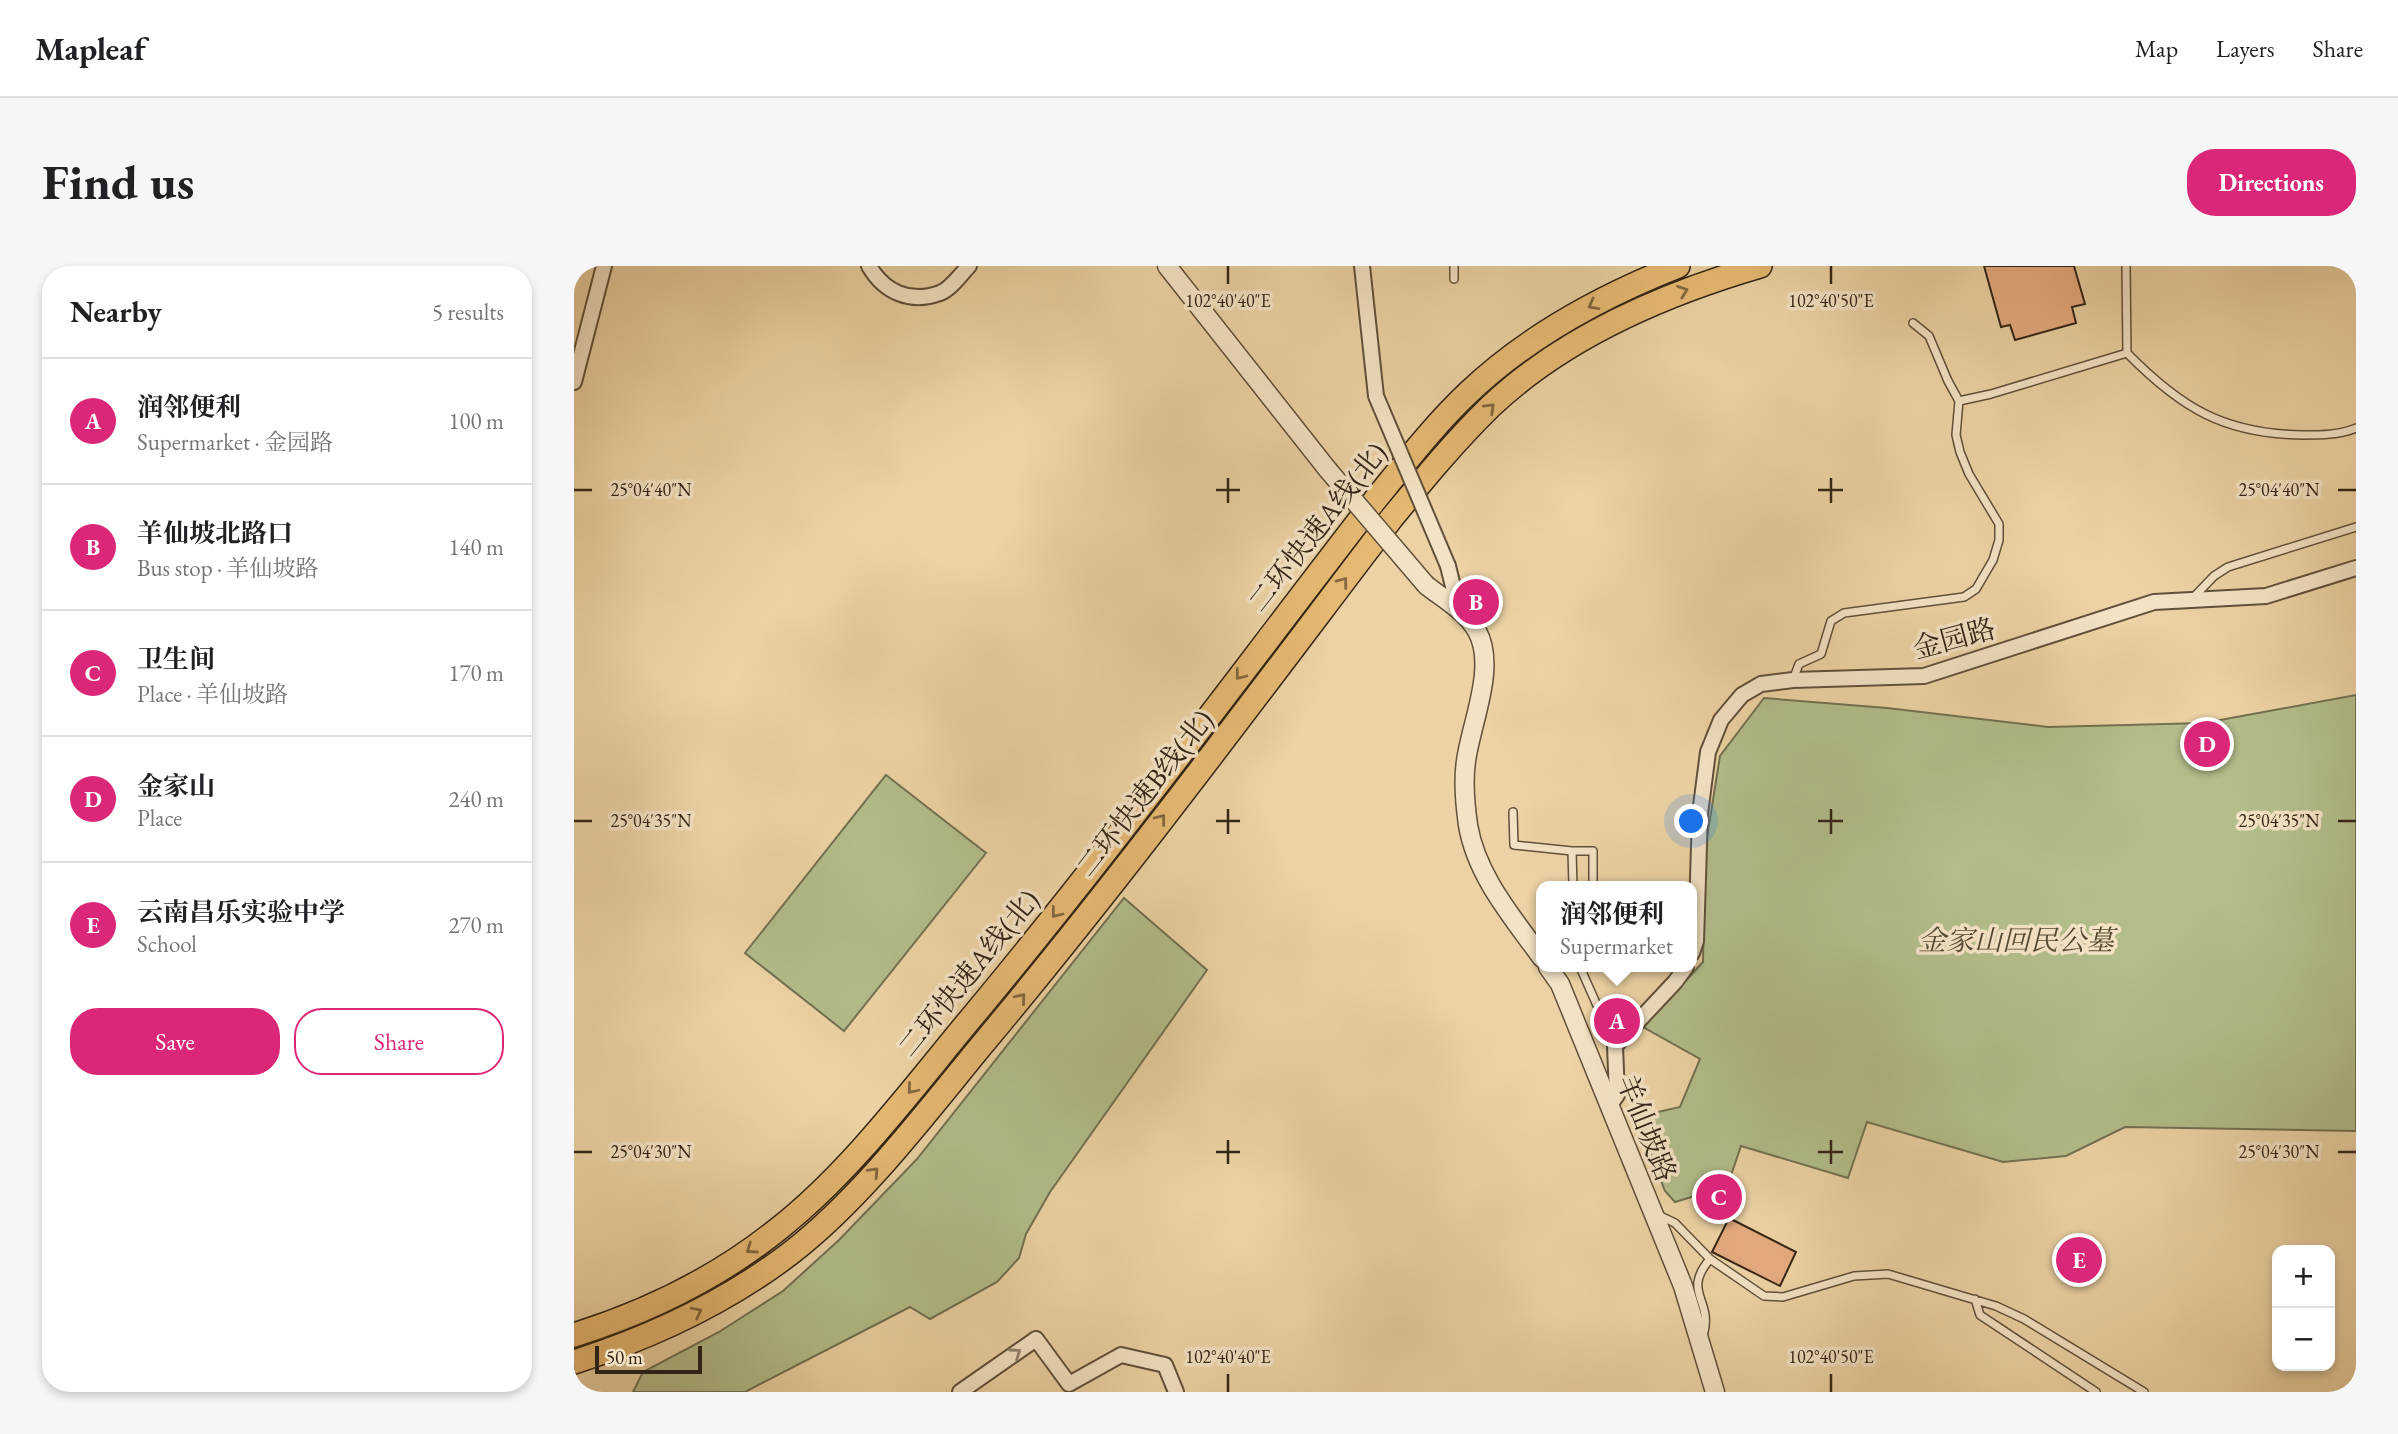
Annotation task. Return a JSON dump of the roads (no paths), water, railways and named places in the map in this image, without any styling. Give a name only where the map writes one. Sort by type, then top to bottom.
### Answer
[{"type":"highway","name":"二环快速A线(北)","points":[[574,1335],[626,1317],[690,1287],[760,1244],[804,1207],[879,1128],[1031,946],[1428,435],[1470,391],[1519,351],[1566,320],[1605,299],[1678,266]]},
{"type":"highway","name":"二环快速B线(北)","points":[[574,1363],[635,1341],[702,1310],[765,1272],[822,1226],[899,1145],[1052,962],[1391,519],[1444,454],[1493,405],[1545,364],[1585,338],[1630,314],[1668,297],[1760,266]]},
{"type":"street","points":[[574,382],[604,266]]},
{"type":"street","points":[[869,266],[877,280],[898,295],[919,297],[942,292],[969,266]]},
{"type":"street","points":[[1167,266],[1328,470],[1426,585],[1459,611],[1476,629],[1483,648],[1484,673],[1465,762],[1468,827],[1481,868],[1536,949]]},
{"type":"street","points":[[1362,266],[1376,396],[1448,566],[1459,611]]},
{"type":"street","name":"金园路","points":[[1697,909],[1700,814],[1708,752],[1721,720],[1742,695],[1761,684],[1793,680],[1924,676],[2154,602],[2266,596],[2356,568]]},
{"type":"street","name":"羊仙坡路","points":[[1552,972],[1560,984],[1683,1286],[1715,1392]]},
{"type":"street","points":[[1610,1105],[1617,1095],[1615,1046],[1682,972]]},
{"type":"street","points":[[960,1392],[1036,1339],[1069,1384],[1121,1355],[1165,1365],[1176,1392]]},
{"type":"lane","points":[[1454,266],[1454,279]]},
{"type":"lane","points":[[2126,266],[2127,353],[2153,380],[2189,406],[2223,423],[2249,431],[2328,435],[2356,428]]},
{"type":"lane","points":[[1793,680],[1799,664],[1821,654],[1831,621],[1844,613],[1964,597],[1976,589],[1993,560],[1999,540],[1999,524],[1969,474],[1960,452],[1956,435],[1959,401],[1930,336],[1913,324]]},
{"type":"lane","points":[[1959,401],[2127,353]]},
{"type":"lane","points":[[2191,600],[2214,576],[2228,567],[2356,527]]},
{"type":"lane","points":[[1513,812],[1514,845],[1593,850],[1593,881]]},
{"type":"lane","points":[[1572,850],[1573,881]]},
{"type":"lane","points":[[1582,972],[1615,1046]]},
{"type":"lane","points":[[1654,1214],[1675,1223],[1710,1259],[1764,1296],[1783,1297],[1854,1276],[1888,1274],[1996,1306],[2024,1319],[2144,1392]]},
{"type":"lane","points":[[1698,1335],[1704,1332],[1707,1321],[1697,1284],[1699,1273],[1710,1259]]},
{"type":"lane","points":[[1975,1299],[1980,1315],[2096,1392]]},
{"type":"place","name":"羊仙坡北路口","points":[[1476,602]]},
{"type":"place","name":"金家山","points":[[2207,744]]},
{"type":"place","name":"润邻便利","points":[[1617,1021]]},
{"type":"place","name":"卫生间","points":[[1719,1197]]},
{"type":"place","name":"云南昌乐实验中学","points":[[2079,1260]]},
{"type":"park label","name":"金家山回民公墓","points":[[2016,940]]}]
